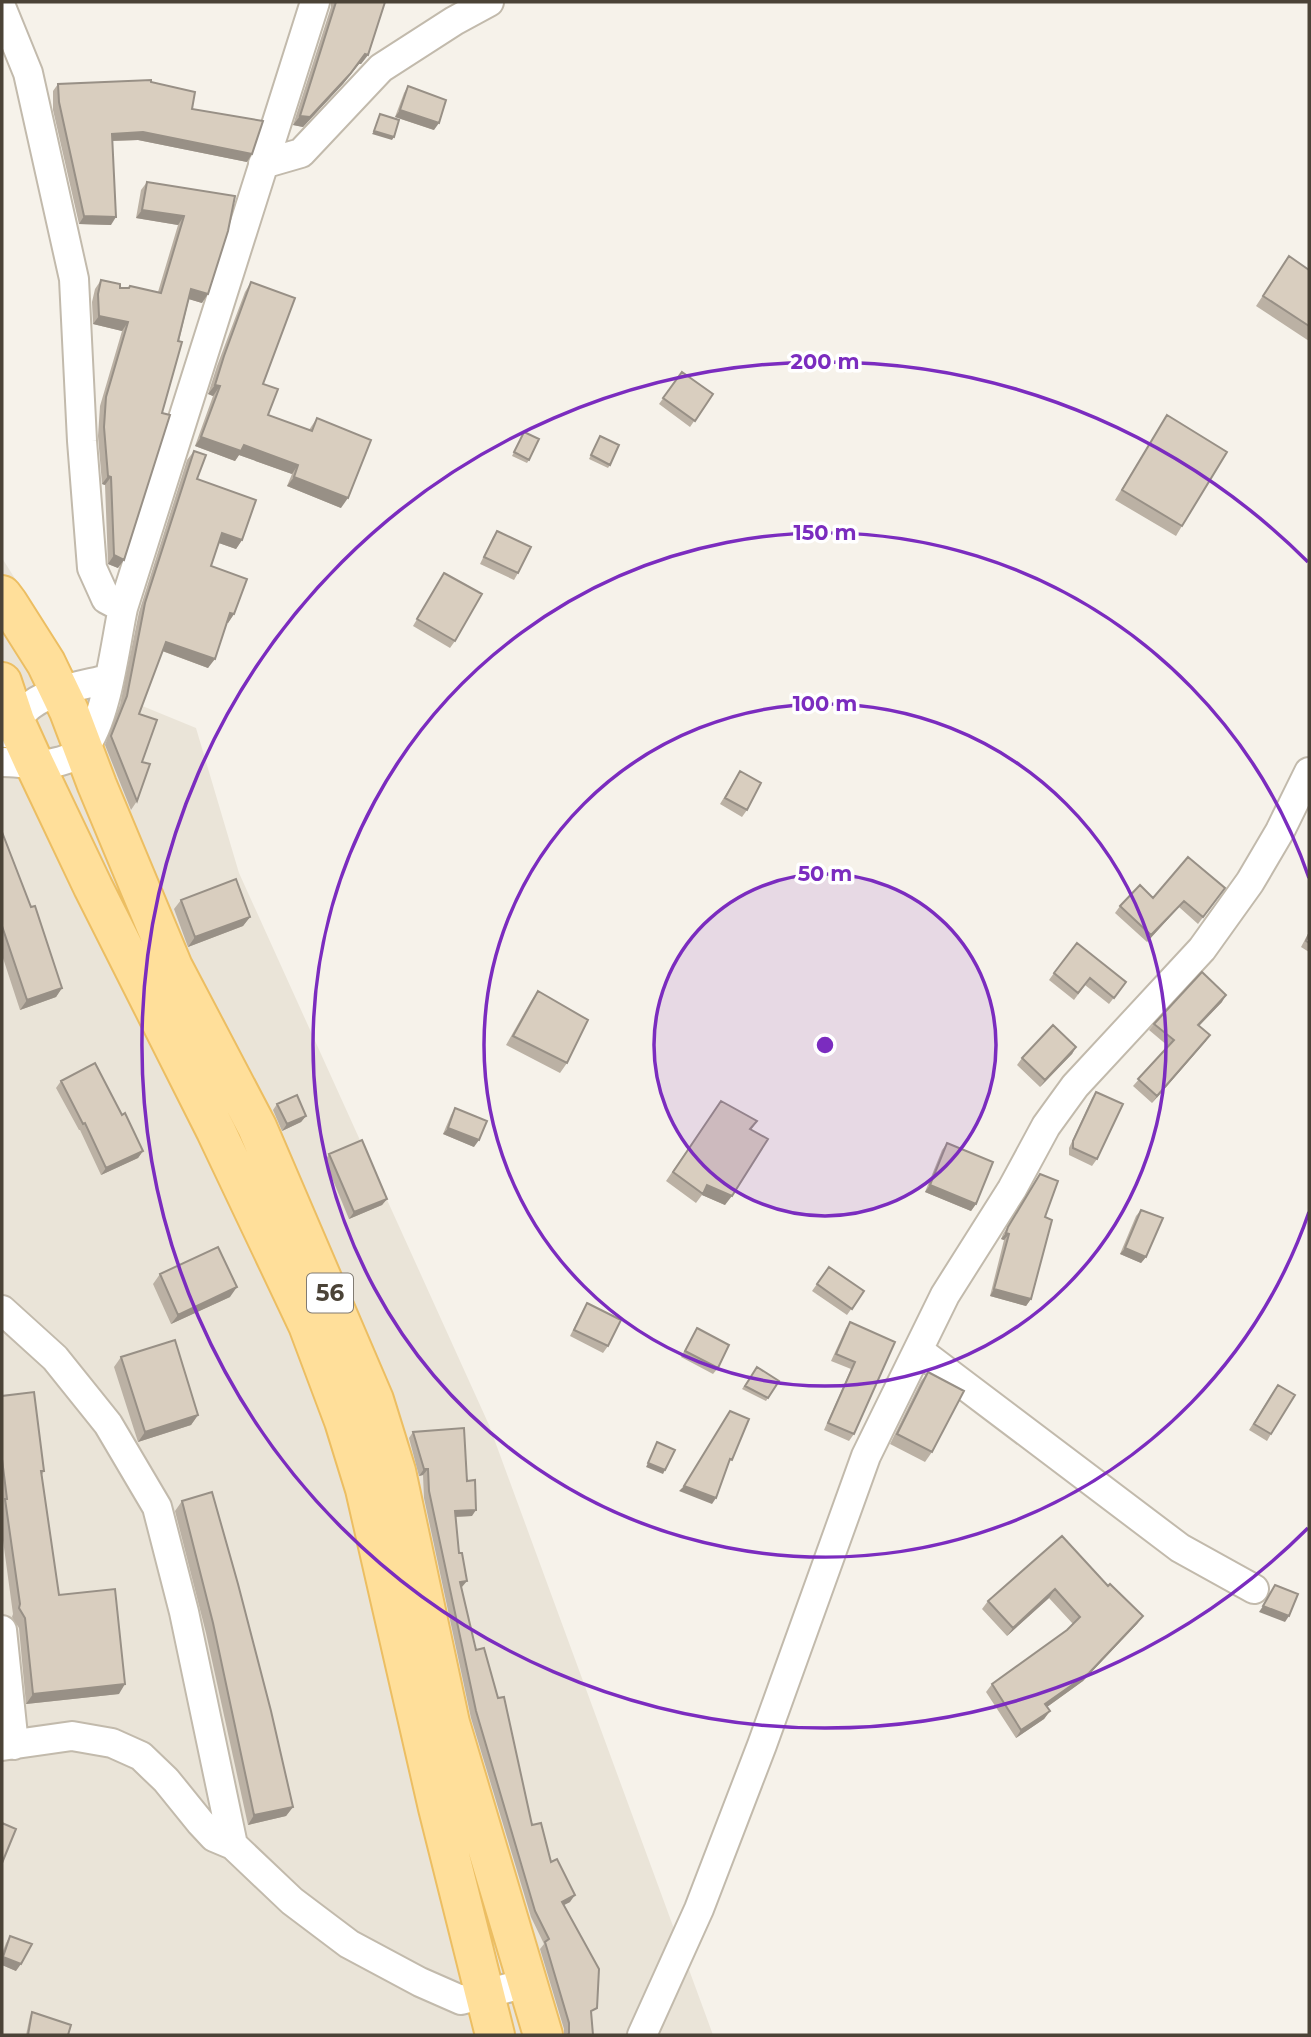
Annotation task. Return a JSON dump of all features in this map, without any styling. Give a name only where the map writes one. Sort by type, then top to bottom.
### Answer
[{"type":"main road","name":"56","points":[[2,595],[46,663],[60,691],[173,967],[257,1127],[374,1400],[396,1471],[450,1723],[543,2035]]},
{"type":"main road","name":"56","points":[[2,682],[8,729],[18,763],[239,1179],[308,1325],[344,1421],[365,1489],[438,1808],[495,2035]]},
{"type":"street","points":[[18,763],[60,761],[73,756],[83,749],[96,727],[104,704],[123,608],[315,2]]},
{"type":"street","points":[[264,164],[301,153],[381,68],[489,2]]},
{"type":"street","points":[[2,9],[28,73],[74,279],[92,568],[106,599],[123,608]]},
{"type":"street","points":[[8,729],[35,702],[60,691],[108,679]]},
{"type":"street","points":[[642,2035],[704,1896],[762,1745],[866,1456],[945,1295],[1012,1189],[1046,1126],[1075,1086],[1202,949],[1250,882],[1280,831],[1309,772]]},
{"type":"street","points":[[2,1310],[55,1358],[108,1424],[157,1507],[184,1612],[233,1845]]},
{"type":"street","points":[[918,1350],[1180,1548],[1254,1589]]},
{"type":"street","points":[[2,1630],[8,1746],[72,1736],[112,1743],[141,1756],[166,1780],[214,1837],[233,1845],[292,1901],[349,1944],[420,1982],[461,2000],[527,1983]]},
{"type":"shaded area","points":[[2,558],[79,680],[196,728],[239,873],[489,1425],[713,2035],[2,2035]]},
{"type":"building","points":[[336,2],[385,2],[368,55],[365,54],[310,117],[300,116]]},
{"type":"building","points":[[151,80],[195,92],[192,109],[263,121],[252,154],[143,132],[112,134],[116,217],[84,216],[59,102],[58,84]]},
{"type":"building","points":[[408,86],[446,100],[439,123],[400,110]]},
{"type":"building","points":[[380,114],[399,120],[394,137],[374,131]]},
{"type":"building","points":[[147,182],[235,196],[228,231],[208,294],[191,289],[178,341],[182,342],[162,413],[170,415],[124,560],[114,555],[111,477],[108,476],[104,427],[106,397],[128,322],[99,316],[98,294],[101,280],[120,284],[120,288],[130,286],[161,293],[184,216],[142,210]]},
{"type":"building","points":[[1289,256],[1309,270],[1309,326],[1263,296]]},
{"type":"building","points":[[251,282],[295,298],[263,384],[278,389],[268,415],[312,431],[317,418],[371,440],[348,498],[294,477],[298,465],[244,445],[241,451],[201,437],[220,386],[215,385],[224,356]]},
{"type":"building","points":[[682,372],[713,394],[695,421],[663,398]]},
{"type":"building","points":[[1167,415],[1227,452],[1182,526],[1122,490]]},
{"type":"building","points":[[524,432],[539,439],[529,460],[514,452]]},
{"type":"building","points":[[600,436],[619,445],[610,465],[591,455]]},
{"type":"building","points":[[194,451],[206,455],[197,479],[256,500],[242,540],[222,533],[211,566],[247,579],[234,614],[230,613],[215,659],[166,642],[139,714],[157,720],[142,762],[150,764],[137,801],[111,736],[127,696],[145,603]]},
{"type":"building","points":[[497,531],[531,547],[518,573],[484,557]]},
{"type":"building","points":[[444,573],[482,594],[455,641],[417,619]]},
{"type":"building","points":[[740,771],[761,783],[747,810],[725,798]]},
{"type":"building","points":[[2,832],[31,907],[35,906],[62,988],[27,1000],[2,926]]},
{"type":"building","points":[[1188,857],[1225,888],[1203,917],[1184,901],[1151,935],[1120,906],[1140,885],[1153,898]]},
{"type":"building","points":[[236,879],[250,917],[195,937],[181,900]]},
{"type":"building","points":[[1077,943],[1126,982],[1114,998],[1090,978],[1078,993],[1054,973]]},
{"type":"building","points":[[1202,972],[1226,995],[1198,1025],[1210,1035],[1157,1096],[1138,1079],[1174,1040],[1154,1024]]},
{"type":"building","points":[[538,991],[588,1020],[567,1063],[513,1036]]},
{"type":"building","points":[[1053,1025],[1076,1047],[1045,1080],[1022,1058]]},
{"type":"building","points":[[95,1063],[122,1115],[125,1113],[143,1151],[106,1168],[61,1081]]},
{"type":"building","points":[[1096,1092],[1123,1104],[1097,1159],[1073,1148],[1073,1141]]},
{"type":"building","points":[[297,1095],[306,1116],[287,1124],[277,1104]]},
{"type":"building","points":[[721,1101],[757,1121],[750,1129],[768,1139],[732,1196],[707,1185],[703,1194],[673,1172]]},
{"type":"building","points":[[455,1108],[487,1121],[479,1140],[448,1128]]},
{"type":"building","points":[[362,1140],[387,1199],[354,1212],[329,1154]]},
{"type":"building","points":[[947,1143],[993,1162],[976,1204],[930,1185]]},
{"type":"building","points":[[1040,1174],[1058,1181],[1045,1217],[1052,1220],[1031,1299],[994,1289],[1009,1234],[1006,1233],[1008,1227]]},
{"type":"building","points":[[1141,1210],[1163,1218],[1146,1257],[1125,1248]]},
{"type":"building","points":[[218,1247],[237,1287],[178,1315],[160,1274]]},
{"type":"building","points":[[829,1267],[864,1291],[852,1309],[817,1284]]},
{"type":"building","points":[[587,1303],[621,1320],[608,1346],[574,1330]]},
{"type":"building","points":[[850,1322],[895,1342],[854,1434],[828,1423],[855,1362],[836,1354]]},
{"type":"building","points":[[697,1328],[729,1345],[718,1368],[685,1351]]},
{"type":"building","points":[[175,1340],[198,1415],[145,1432],[121,1357]]},
{"type":"building","points":[[757,1367],[779,1381],[768,1398],[745,1386]]},
{"type":"building","points":[[928,1372],[964,1391],[932,1452],[897,1434]]},
{"type":"building","points":[[1278,1385],[1295,1395],[1271,1434],[1254,1424]]},
{"type":"building","points":[[34,1392],[44,1471],[41,1471],[59,1595],[115,1589],[125,1684],[33,1694],[25,1618],[19,1608],[5,1499],[2,1396]]},
{"type":"building","points":[[730,1411],[749,1419],[732,1460],[730,1459],[716,1498],[684,1486]]},
{"type":"building","points":[[464,1428],[467,1481],[475,1480],[476,1510],[455,1511],[459,1553],[462,1553],[467,1581],[460,1582],[476,1650],[484,1648],[498,1698],[504,1697],[532,1825],[541,1823],[551,1862],[557,1859],[575,1895],[562,1902],[599,1969],[597,2008],[591,2011],[593,2035],[568,2035],[569,2023],[545,1942],[549,1939],[535,1911],[476,1711],[429,1491],[428,1469],[424,1469],[413,1432]]},
{"type":"building","points":[[657,1442],[675,1450],[665,1470],[648,1463]]},
{"type":"building","points":[[212,1492],[271,1711],[293,1807],[254,1815],[213,1623],[182,1501]]},
{"type":"building","points":[[1062,1536],[1108,1586],[1110,1584],[1143,1616],[1089,1673],[1045,1704],[1050,1711],[1021,1730],[992,1684],[1067,1630],[1080,1617],[1055,1589],[1013,1628],[988,1601]]},
{"type":"building","points":[[1275,1585],[1298,1594],[1289,1616],[1263,1606]]},
{"type":"building","points":[[2,1823],[16,1829],[2,1863]]},
{"type":"building","points":[[10,1936],[32,1944],[21,1964],[3,1957]]},
{"type":"building","points":[[32,2012],[71,2025],[68,2035],[28,2035]]}]
